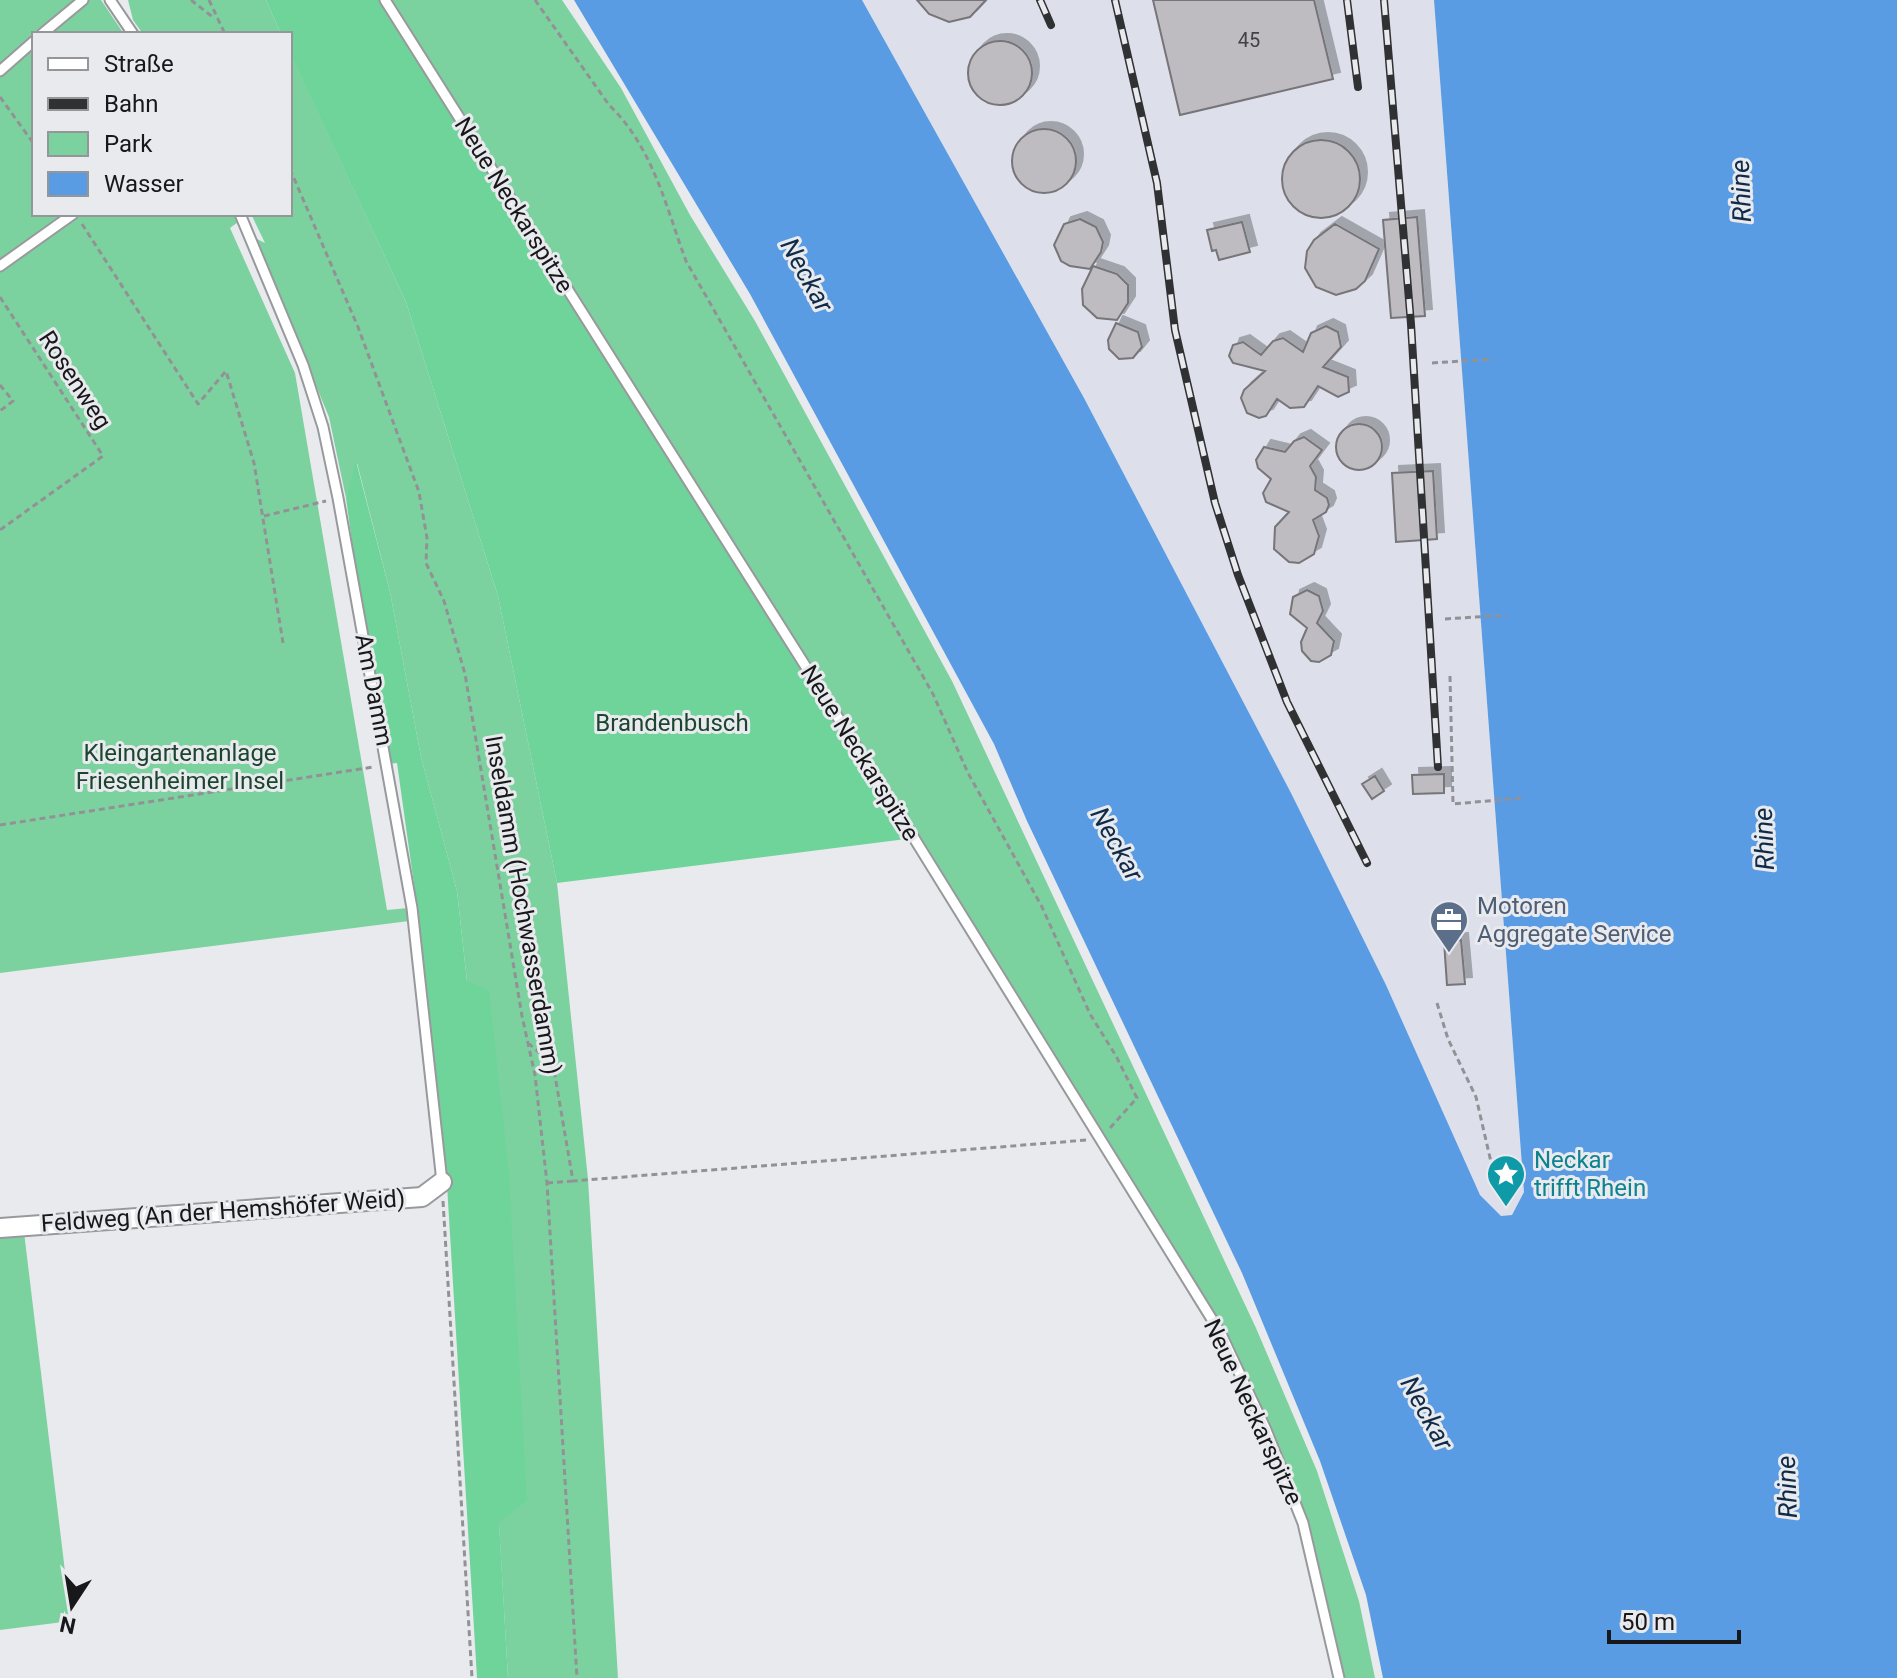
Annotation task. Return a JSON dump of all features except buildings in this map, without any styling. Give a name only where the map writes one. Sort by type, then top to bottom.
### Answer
[{"type":"street","name":"Feldweg (An der Hemshöfer Weid)","points":[[0,1228],[422,1197],[442,1182]]},
{"type":"lane","points":[[44,32],[83,0]]},
{"type":"lane","points":[[110,0],[132,32]]},
{"type":"lane","name":"Neue Neckarspitze","points":[[385,0],[1221,1334],[1266,1430],[1303,1523],[1339,1678]]},
{"type":"lane","points":[[0,71],[32,43]]},
{"type":"lane","points":[[0,266],[71,216]]},
{"type":"lane","name":"Am Damm","points":[[241,216],[303,365],[323,427],[338,498],[412,908],[442,1182]]},
{"type":"path","points":[[191,0],[217,21]]},
{"type":"path","points":[[209,0],[224,32]]},
{"type":"path","points":[[535,0],[581,68],[622,118],[662,184],[686,261],[933,694],[968,773],[1042,907],[1090,1014],[1137,1098],[1100,1139],[547,1183]]},
{"type":"path","points":[[0,97],[32,141]]},
{"type":"path","name":"Inseldamm (Hochwasserdamm)","points":[[292,174],[358,327],[419,492],[427,538],[426,563],[444,601],[465,674],[535,1075],[547,1183],[577,1678]]},
{"type":"path","points":[[75,216],[198,404],[226,371],[254,463],[283,643]]},
{"type":"path","name":"Rosenweg","points":[[0,297],[103,456],[0,530]]},
{"type":"path","points":[[1432,363],[1493,359]]},
{"type":"path","points":[[0,385],[13,401],[0,411]]},
{"type":"path","points":[[263,516],[338,498]]},
{"type":"path","points":[[1445,619],[1506,615]]},
{"type":"path","points":[[1450,676],[1453,804],[1521,798]]},
{"type":"path","points":[[0,825],[388,764]]},
{"type":"path","points":[[1437,1003],[1448,1039],[1476,1097],[1497,1188]]},
{"type":"path","points":[[528,1043],[553,1064],[573,1181]]},
{"type":"path","points":[[442,1182],[472,1678]]},
{"type":"shaded area","points":[[862,0],[1434,0],[1524,1192],[1512,1215],[1501,1216],[1480,1195],[1386,985],[1291,793],[1084,398]]},
{"type":"green space","name":"Kleingartenanlage Friesenheimer Insel","points":[[0,0],[101,0],[123,32],[32,32],[32,216],[235,216],[238,222],[230,228],[295,373],[387,910],[408,908],[409,921],[0,973]]},
{"type":"green space","points":[[128,0],[266,0],[280,32],[142,32],[133,20]]},
{"type":"green space","name":"Brandenbusch","points":[[266,0],[385,0],[914,838],[557,883],[498,596],[406,302],[292,57],[292,32],[280,32]]},
{"type":"green space","points":[[385,0],[562,0],[621,88],[690,215],[755,321],[952,681],[1256,1328],[1317,1471],[1359,1601],[1375,1678],[1339,1678],[1303,1523],[1221,1334]]},
{"type":"green space","points":[[292,56],[406,302],[498,596],[557,883],[588,1179],[618,1678],[508,1678],[467,981],[457,891],[421,757],[390,592],[357,463],[346,498],[329,417],[255,238],[265,243],[252,216],[292,216]]},
{"type":"green space","points":[[356,461],[390,592],[421,757],[457,891],[467,981],[489,990],[509,1173],[527,1501],[499,1522],[508,1678],[477,1678],[447,1185],[419,920],[397,763],[388,764],[365,639],[346,498]]},
{"type":"green space","points":[[24,1232],[71,1621],[0,1630],[0,1233]]},
{"type":"water","points":[[574,0],[862,0],[1084,398],[1291,793],[1386,985],[1480,1195],[1501,1216],[1512,1215],[1524,1192],[1434,0],[1897,0],[1897,1678],[1383,1678],[1366,1595],[1320,1461],[1242,1273],[1027,821],[994,744],[750,294]]},
{"type":"railway","points":[[1040,0],[1051,25]]},
{"type":"railway","points":[[1115,0],[1157,183],[1175,330],[1215,503],[1238,575],[1287,702],[1367,863]]},
{"type":"railway","points":[[1347,0],[1358,87]]},
{"type":"railway","points":[[1384,0],[1411,324],[1438,767]]},
{"type":"place","name":"Motoren Aggregate Service","points":[[1449,954]]},
{"type":"place","name":"Neckar trifft Rhein","points":[[1506,1208]]},
{"type":"water label","name":"Rhine","points":[[1741,191]]},
{"type":"water label","name":"Neckar","points":[[807,275]]},
{"type":"water label","name":"Rhine","points":[[1764,839]]},
{"type":"water label","name":"Neckar","points":[[1117,844]]},
{"type":"water label","name":"Neckar","points":[[1427,1413]]},
{"type":"water label","name":"Rhine","points":[[1787,1487]]}]
